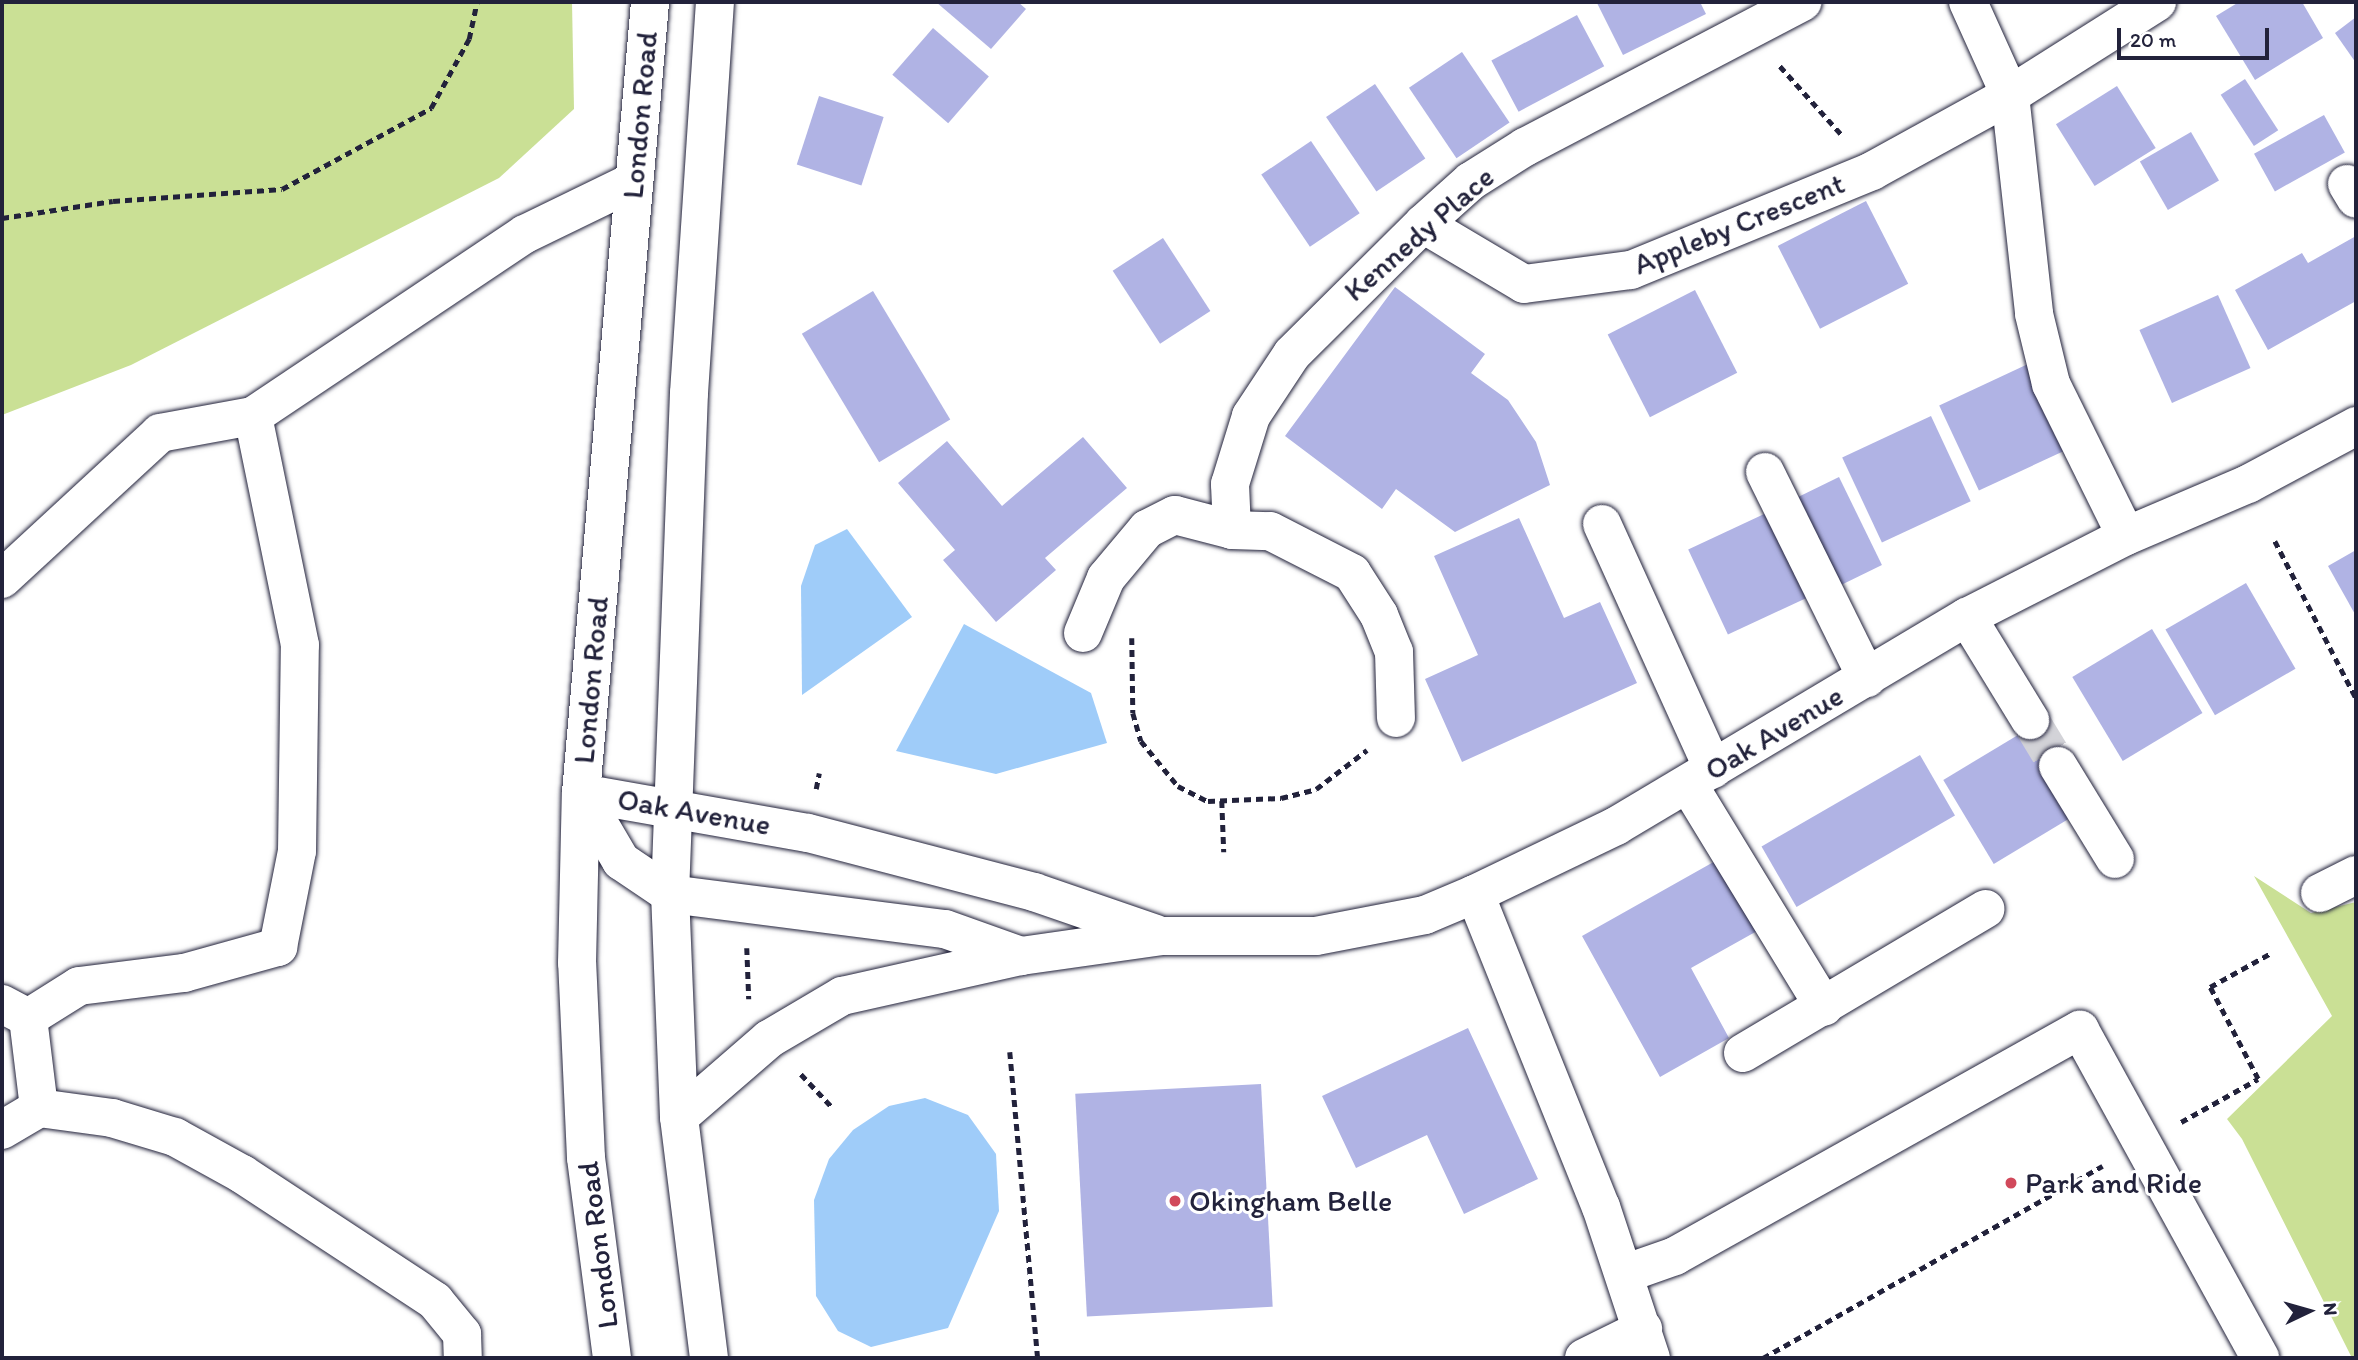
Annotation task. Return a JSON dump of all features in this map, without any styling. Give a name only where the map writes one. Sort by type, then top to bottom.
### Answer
[{"type":"street","name":"London Road","points":[[612,1358],[586,1158],[577,963],[581,793],[650,2]]},
{"type":"street","points":[[709,1358],[679,1117],[670,894],[689,393],[715,2]]},
{"type":"street","name":"Kennedy Place","points":[[1232,530],[1230,484],[1251,416],[1292,354],[1423,224],[1471,181],[1525,147],[1802,2]]},
{"type":"street","points":[[1968,2],[2010,95],[2034,314],[2051,384],[2126,536]]},
{"type":"street","name":"Appleby Crescent","points":[[1423,224],[1524,284],[1631,270],[1872,171],[2010,95],[2157,2]]},
{"type":"street","points":[[2,579],[160,433],[254,416],[525,234],[634,181]]},
{"type":"street","points":[[40,1108],[15,1011],[79,986],[184,973],[278,947],[297,851],[300,645],[254,416]]},
{"type":"street","name":"Oak Avenue","points":[[679,1117],[769,1040],[842,996],[1021,956],[1161,936],[1316,936],[1425,915],[1475,894],[1616,825],[1967,617],[2126,536],[2248,484],[2356,426]]},
{"type":"street","points":[[1765,472],[1867,678]]},
{"type":"street","points":[[1083,634],[1106,578],[1147,529],[1175,515],[1232,530],[1270,531],[1352,573],[1379,615],[1394,652],[1396,718]]},
{"type":"street","points":[[1602,524],[1701,776],[1824,1007]]},
{"type":"street","points":[[1967,617],[2030,720]]},
{"type":"street","points":[[2058,766],[2115,859]]},
{"type":"street","name":"Oak Avenue","points":[[581,793],[672,806],[808,832],[1034,892],[1161,936]]},
{"type":"street","name":"Oak Avenue","points":[[581,793],[621,861],[670,894],[945,929],[1021,956]]},
{"type":"street","points":[[2320,893],[2356,875]]},
{"type":"street","points":[[1475,894],[1510,971],[1624,1273],[1647,1343],[1584,1358]]},
{"type":"street","points":[[1743,1053],[1986,909]]},
{"type":"street","points":[[1624,1273],[1675,1256],[2080,1030],[2260,1358]]},
{"type":"street","points":[[2,1130],[40,1108],[112,1118],[175,1137],[243,1174],[435,1301],[462,1334],[463,1358]]},
{"type":"path","points":[[2,218],[113,201],[282,188],[431,108],[469,39],[477,2]]},
{"type":"path","points":[[1773,60],[1872,171]]},
{"type":"path","points":[[2275,541],[2356,698]]},
{"type":"path","points":[[1137,627],[1132,638],[1133,713],[1141,741],[1178,786],[1208,801],[1282,798],[1315,789],[1353,765],[1396,718]]},
{"type":"path","points":[[1222,801],[1224,852]]},
{"type":"path","points":[[747,937],[750,1007]]},
{"type":"path","points":[[1763,1358],[2258,1079],[2210,987],[2271,953]]},
{"type":"path","points":[[1010,1052],[1038,1358]]},
{"type":"green space","points":[[2,2],[572,2],[574,109],[499,178],[131,365],[2,415]]},
{"type":"green space","points":[[2254,876],[2311,913],[2356,902],[2356,1358],[2352,1358],[2242,1139],[2227,1119],[2332,1016]]},
{"type":"water","points":[[847,529],[912,617],[802,695],[801,586],[815,545]]},
{"type":"water","points":[[964,624],[1091,693],[1107,743],[996,774],[896,751]]},
{"type":"water","points":[[925,1098],[968,1115],[996,1154],[999,1211],[948,1328],[871,1347],[838,1331],[816,1296],[814,1200],[829,1159],[853,1130],[889,1106]]},
{"type":"building","points":[[936,2],[1018,2],[1026,9],[991,49]]},
{"type":"building","points":[[1700,2],[1706,14],[1623,55],[1597,3]]},
{"type":"building","points":[[2239,2],[2302,2],[2323,38],[2255,80],[2216,16]]},
{"type":"building","points":[[1577,15],[1604,66],[1519,112],[1491,61]]},
{"type":"building","points":[[2356,17],[2356,63],[2335,33]]},
{"type":"building","points":[[933,28],[989,77],[948,123],[892,75]]},
{"type":"building","points":[[1462,52],[1510,122],[1456,158],[1409,88]]},
{"type":"building","points":[[2245,79],[2278,130],[2254,146],[2221,95]]},
{"type":"building","points":[[1375,84],[1425,159],[1376,192],[1326,117]]},
{"type":"building","points":[[2117,86],[2156,148],[2095,186],[2056,124]]},
{"type":"building","points":[[819,96],[884,117],[861,185],[797,164]]},
{"type":"building","points":[[2324,115],[2345,153],[2275,191],[2254,154]]},
{"type":"building","points":[[2191,132],[2219,180],[2168,210],[2140,162]]},
{"type":"building","points":[[1311,141],[1360,213],[1310,247],[1261,175]]},
{"type":"building","points":[[1866,201],[1908,284],[1820,329],[1778,246]]},
{"type":"building","points":[[2356,236],[2356,301],[2268,350],[2235,290],[2302,253],[2308,263]]},
{"type":"building","points":[[1163,238],[1210,311],[1160,344],[1113,271]]},
{"type":"building","points":[[1395,287],[1485,354],[1471,373],[1508,400],[1536,442],[1550,485],[1455,532],[1396,489],[1382,509],[1285,436]]},
{"type":"building","points":[[1695,290],[1737,373],[1650,417],[1608,334]]},
{"type":"building","points":[[873,291],[950,420],[879,462],[802,334]]},
{"type":"building","points":[[2218,295],[2251,368],[2172,403],[2139,330]]},
{"type":"building","points":[[2028,364],[2068,449],[1979,491],[1939,405]]},
{"type":"building","points":[[1931,416],[1971,501],[1882,543],[1842,457]]},
{"type":"building","points":[[1083,437],[1127,488],[1045,558],[1056,570],[996,622],[943,560],[955,550],[898,483],[947,441],[1002,506]]},
{"type":"building","points":[[1839,477],[1882,565],[1830,591],[1787,502]]},
{"type":"building","points":[[1777,508],[1817,593],[1728,635],[1688,549]]},
{"type":"building","points":[[1519,518],[1564,618],[1600,602],[1637,683],[1462,762],[1425,679],[1478,655],[1434,556]]},
{"type":"building","points":[[2356,550],[2356,616],[2328,566]]},
{"type":"building","points":[[2246,583],[2296,669],[2215,715],[2165,630]]},
{"type":"building","points":[[2152,629],[2202,713],[2123,761],[2072,677]]},
{"type":"building","points":[[2023,732],[2073,816],[1994,864],[1943,780]]},
{"type":"building","points":[[1920,755],[1955,816],[1797,907],[1762,847]]},
{"type":"building","points":[[1726,855],[1766,926],[1691,968],[1729,1038],[1660,1077],[1582,936]]},
{"type":"building","points":[[1468,1028],[1538,1179],[1464,1214],[1427,1135],[1356,1168],[1322,1096]]},
{"type":"building","name":"Okingham Belle","points":[[1261,1084],[1273,1307],[1087,1316],[1075,1094]]},
{"type":"tunnel","points":[[2030,720],[2058,766]]},
{"type":"place","name":"Park and Ride","points":[[2011,1183]]},
{"type":"place","name":"Okingham Belle","points":[[1175,1201]]}]
